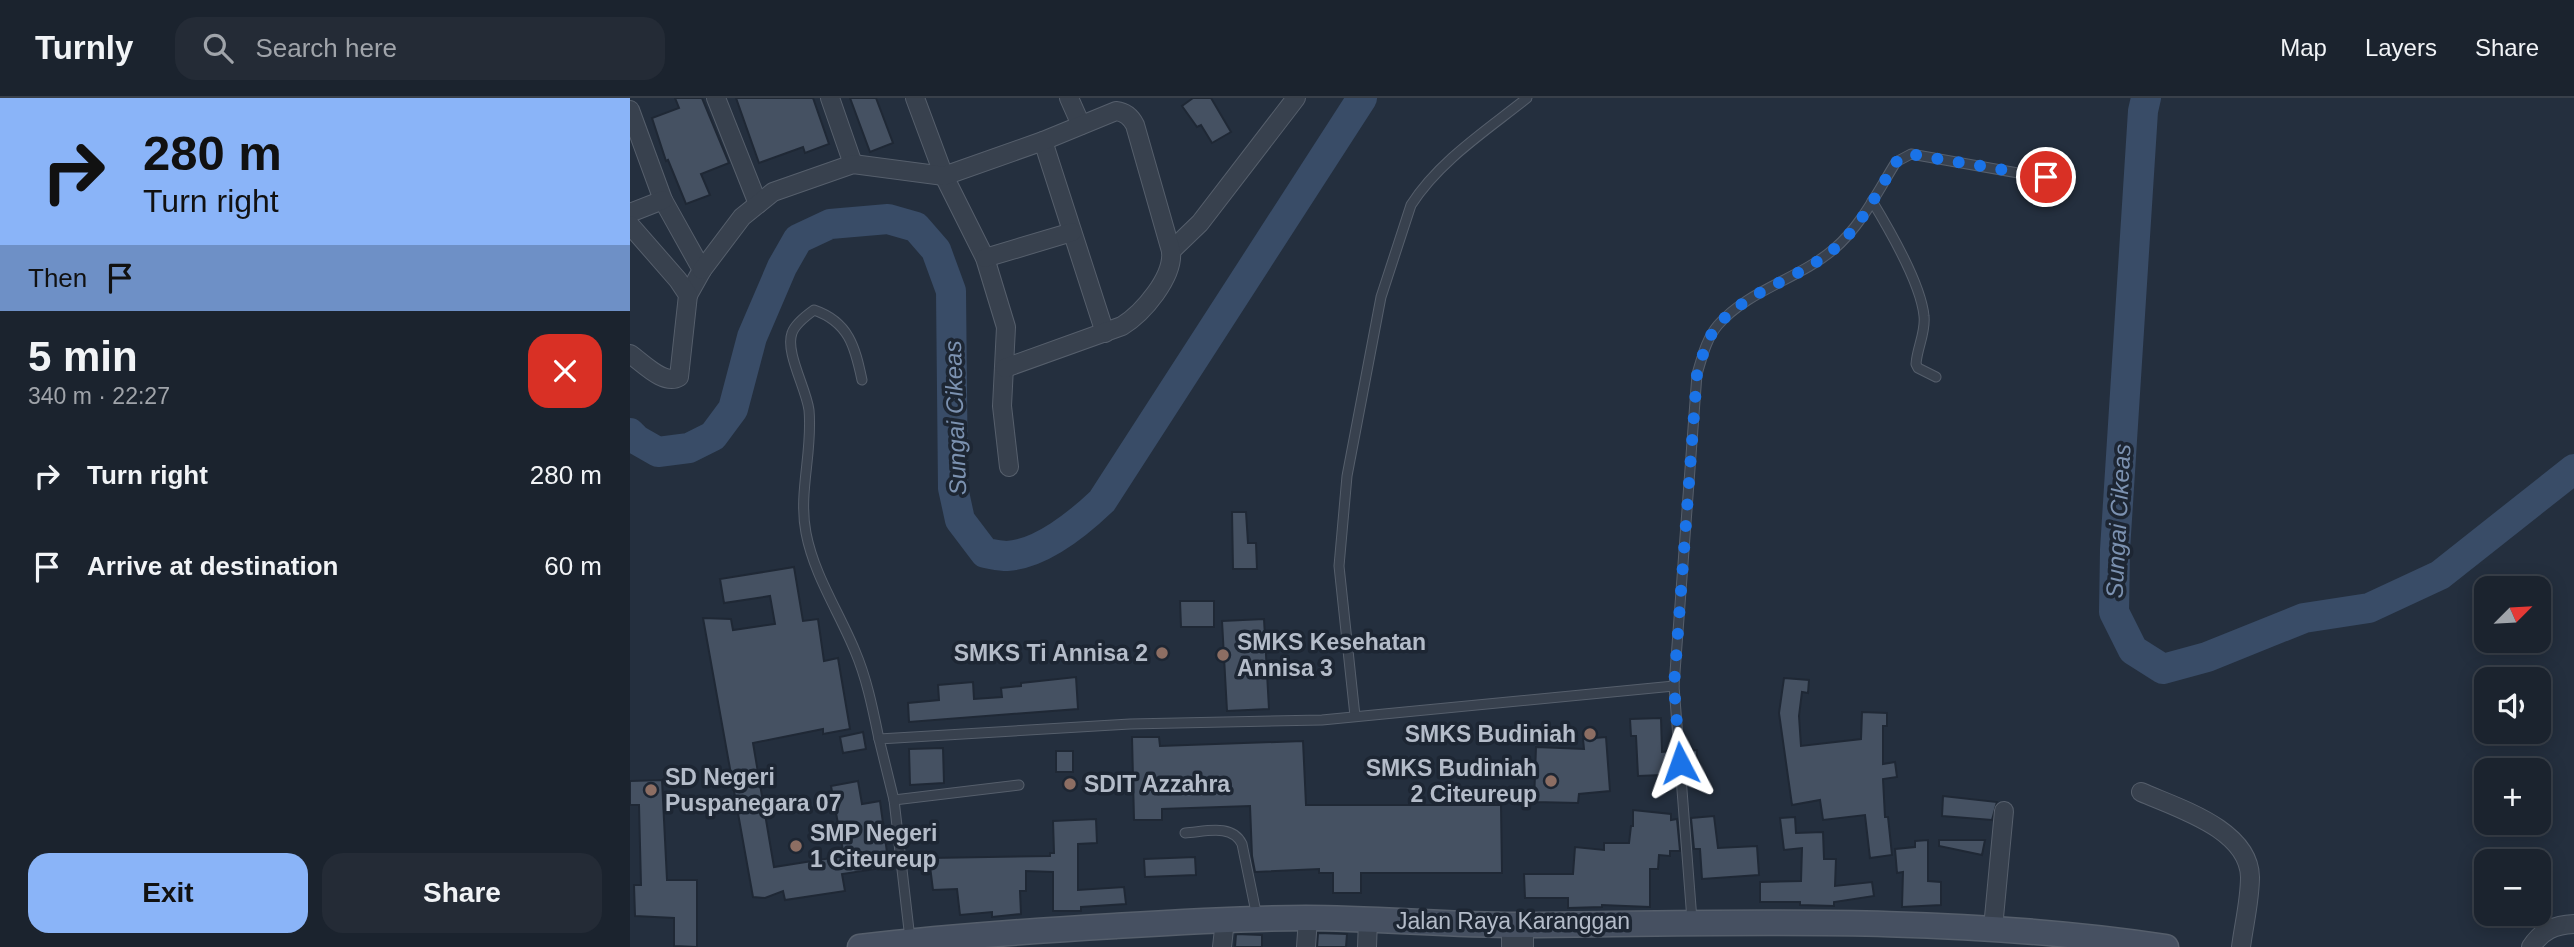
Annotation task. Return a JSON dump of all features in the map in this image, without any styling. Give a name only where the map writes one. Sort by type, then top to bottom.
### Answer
[{"type":"street","points":[[716,98],[758,204]]},
{"type":"street","points":[[830,98],[853,164]]},
{"type":"street","points":[[915,98],[944,176],[985,258],[1006,327],[1002,406],[1009,467]]},
{"type":"street","points":[[1069,98],[1081,125]]},
{"type":"street","points":[[1171,251],[1200,223],[1297,98]]},
{"type":"street","points":[[630,110],[663,201],[702,270]]},
{"type":"street","points":[[630,354],[666,380],[679,377],[688,295],[702,270],[742,217],[773,192],[853,164],[944,176],[1122,111],[1132,119],[1171,251],[1170,268],[1137,315],[1122,326],[1005,368]]},
{"type":"street","points":[[1043,141],[1105,333]]},
{"type":"street","points":[[630,213],[663,201]]},
{"type":"street","points":[[630,225],[688,295]]},
{"type":"street","points":[[985,258],[1072,232]]},
{"type":"street","points":[[2141,792],[2216,826],[2232,839],[2245,857],[2250,876],[2241,947]]},
{"type":"street","points":[[1993,928],[2004,811]]},
{"type":"street","points":[[1306,947],[1308,918]]},
{"type":"street","name":"Jalan Raya Karanggan","points":[[860,947],[1016,939],[1225,920],[1308,918],[1368,920],[1518,936],[1692,921],[1888,923],[1993,928],[2108,938],[2166,947]]},
{"type":"street","points":[[1222,947],[1225,920]]},
{"type":"street","points":[[1367,947],[1368,920]]},
{"type":"street","points":[[2531,947],[2544,932],[2556,925],[2574,924]]},
{"type":"lane","points":[[1355,716],[1339,566],[1347,475],[1381,297],[1412,205],[1419,194],[1458,153],[1527,98]]},
{"type":"lane","points":[[1692,921],[1674,686],[1697,374],[1706,345],[1716,327],[1733,311],[1820,261],[1837,247],[1872,201],[1896,162],[1910,154],[2068,182]]},
{"type":"lane","points":[[1872,201],[1896,242],[1922,306],[1924,326],[1916,364],[1918,368],[1936,377]]},
{"type":"lane","points":[[862,380],[856,351],[849,337],[834,319],[814,310],[792,332],[790,348],[805,391],[808,410],[810,446],[802,510],[806,536],[817,569],[856,653],[869,691],[894,800],[900,944]]},
{"type":"lane","points":[[879,739],[1129,724],[1322,720],[1674,686]]},
{"type":"lane","points":[[894,800],[1019,785]]},
{"type":"lane","points":[[1185,833],[1229,830],[1237,835],[1242,844],[1257,919]]},
{"type":"building","points":[[675,98],[702,98],[729,163],[701,174],[710,195],[686,204],[668,160],[666,161],[652,118],[679,108]]},
{"type":"building","points":[[736,98],[813,98],[829,144],[805,153],[803,147],[759,163]]},
{"type":"building","points":[[850,98],[876,98],[893,143],[870,152]]},
{"type":"building","points":[[1193,98],[1211,98],[1231,132],[1212,143],[1201,125],[1197,127],[1182,106]]},
{"type":"building","points":[[1232,512],[1246,512],[1248,543],[1256,543],[1257,569],[1233,569]]},
{"type":"building","points":[[794,567],[803,621],[818,619],[824,661],[838,658],[850,729],[823,734],[823,729],[753,743],[774,867],[844,856],[831,786],[858,781],[862,804],[880,801],[889,867],[842,874],[845,891],[785,900],[783,891],[765,898],[753,897],[703,618],[731,619],[733,630],[775,624],[770,596],[724,603],[720,579]]},
{"type":"building","points":[[1180,601],[1214,601],[1214,627],[1181,627]]},
{"type":"building","points":[[1264,619],[1269,709],[1227,711],[1222,621]]},
{"type":"building","points":[[1076,677],[1078,709],[909,722],[908,703],[939,700],[938,685],[973,682],[974,699],[1002,697],[1001,688],[1021,686],[1021,683]]},
{"type":"building","points":[[1784,678],[1809,680],[1808,693],[1802,692],[1799,716],[1801,746],[1861,739],[1862,712],[1887,713],[1887,726],[1883,726],[1883,764],[1895,762],[1897,777],[1883,779],[1885,817],[1888,817],[1892,855],[1870,858],[1865,815],[1823,820],[1820,800],[1792,805],[1779,713]]},
{"type":"building","points":[[1661,718],[1662,752],[1672,751],[1673,769],[1662,770],[1662,775],[1638,776],[1636,736],[1631,736],[1630,719]]},
{"type":"building","points":[[863,732],[866,749],[843,753],[840,737]]},
{"type":"building","points":[[1132,737],[1159,737],[1160,746],[1303,741],[1306,805],[1501,805],[1502,873],[1361,873],[1361,893],[1333,893],[1333,873],[1319,873],[1319,869],[1255,872],[1250,806],[1162,809],[1162,820],[1134,820]]},
{"type":"building","points":[[1606,737],[1610,791],[1579,794],[1578,803],[1534,802],[1536,747],[1584,749],[1583,739]]},
{"type":"building","points":[[943,748],[944,783],[910,785],[909,749]]},
{"type":"building","points":[[1697,750],[1697,768],[1687,769],[1686,751]]},
{"type":"building","points":[[1056,751],[1073,751],[1073,772],[1056,772]]},
{"type":"building","points":[[662,780],[667,880],[697,880],[697,947],[674,946],[674,918],[635,916],[634,885],[641,885],[639,805],[630,805],[630,781]]},
{"type":"building","points":[[1943,796],[1997,802],[1992,820],[1942,816]]},
{"type":"building","points":[[1633,810],[1671,814],[1671,820],[1677,819],[1680,851],[1670,851],[1670,856],[1659,855],[1658,869],[1650,869],[1650,907],[1602,905],[1568,908],[1568,898],[1525,898],[1524,874],[1573,874],[1575,847],[1604,850],[1604,843],[1629,843]]},
{"type":"building","points":[[1714,816],[1718,848],[1757,846],[1759,875],[1702,879],[1700,849],[1694,849],[1691,818]]},
{"type":"building","points":[[1795,817],[1796,833],[1823,832],[1824,859],[1836,859],[1835,886],[1872,882],[1874,896],[1834,902],[1834,906],[1800,905],[1800,902],[1760,902],[1760,882],[1801,881],[1802,848],[1784,850],[1780,818]]},
{"type":"building","points":[[1096,819],[1097,843],[1078,844],[1078,890],[1124,887],[1126,904],[1081,907],[1081,911],[1053,911],[1053,872],[1026,871],[1026,891],[1020,891],[1021,914],[992,917],[992,912],[960,915],[957,889],[933,890],[929,858],[1050,856],[1050,853],[1054,853],[1053,821]]},
{"type":"building","points":[[1928,840],[1928,881],[1941,882],[1941,905],[1902,907],[1903,872],[1897,873],[1895,849],[1915,847],[1915,841]]},
{"type":"building","points":[[1939,840],[1985,840],[1982,855],[1939,846]]},
{"type":"building","points":[[1195,857],[1196,875],[1145,877],[1144,859]]},
{"type":"building","points":[[1318,933],[1347,934],[1346,947],[1317,947]]},
{"type":"building","points":[[1236,934],[1262,935],[1262,947],[1235,947]]},
{"type":"waterway","name":"Sungai Cikeas","points":[[630,433],[658,452],[689,448],[713,436],[733,409],[752,337],[782,267],[798,239],[830,224],[888,219],[916,227],[936,250],[951,291],[953,488],[960,520],[985,553],[1007,556],[1033,550],[1071,528],[1102,501],[1362,98]]},
{"type":"waterway","name":"Sungai Cikeas","points":[[2146,98],[2143,111],[2115,550],[2114,612],[2133,650],[2163,669],[2207,657],[2304,618],[2369,608],[2440,575],[2574,469]]},
{"type":"place","name":"SMKS Ti Annisa 2","points":[[1162,653]]},
{"type":"place","name":"SMKS Kesehatan Annisa 3","points":[[1223,655]]},
{"type":"place","name":"SMKS Budiniah","points":[[1590,734]]},
{"type":"place","name":"SMKS Budiniah 2 Citeureup","points":[[1551,781]]},
{"type":"place","name":"SDIT Azzahra","points":[[1070,784]]},
{"type":"place","name":"SD Negeri Puspanegara 07","points":[[651,790]]},
{"type":"place","name":"SMP Negeri 1 Citeureup","points":[[796,846]]},
{"type":"route","points":[[1680,763],[1674,686],[1697,374],[1706,345],[1716,327],[1733,311],[1820,261],[1837,247],[1859,220],[1896,162],[1905,156],[1910,154],[2046,177]]}]
